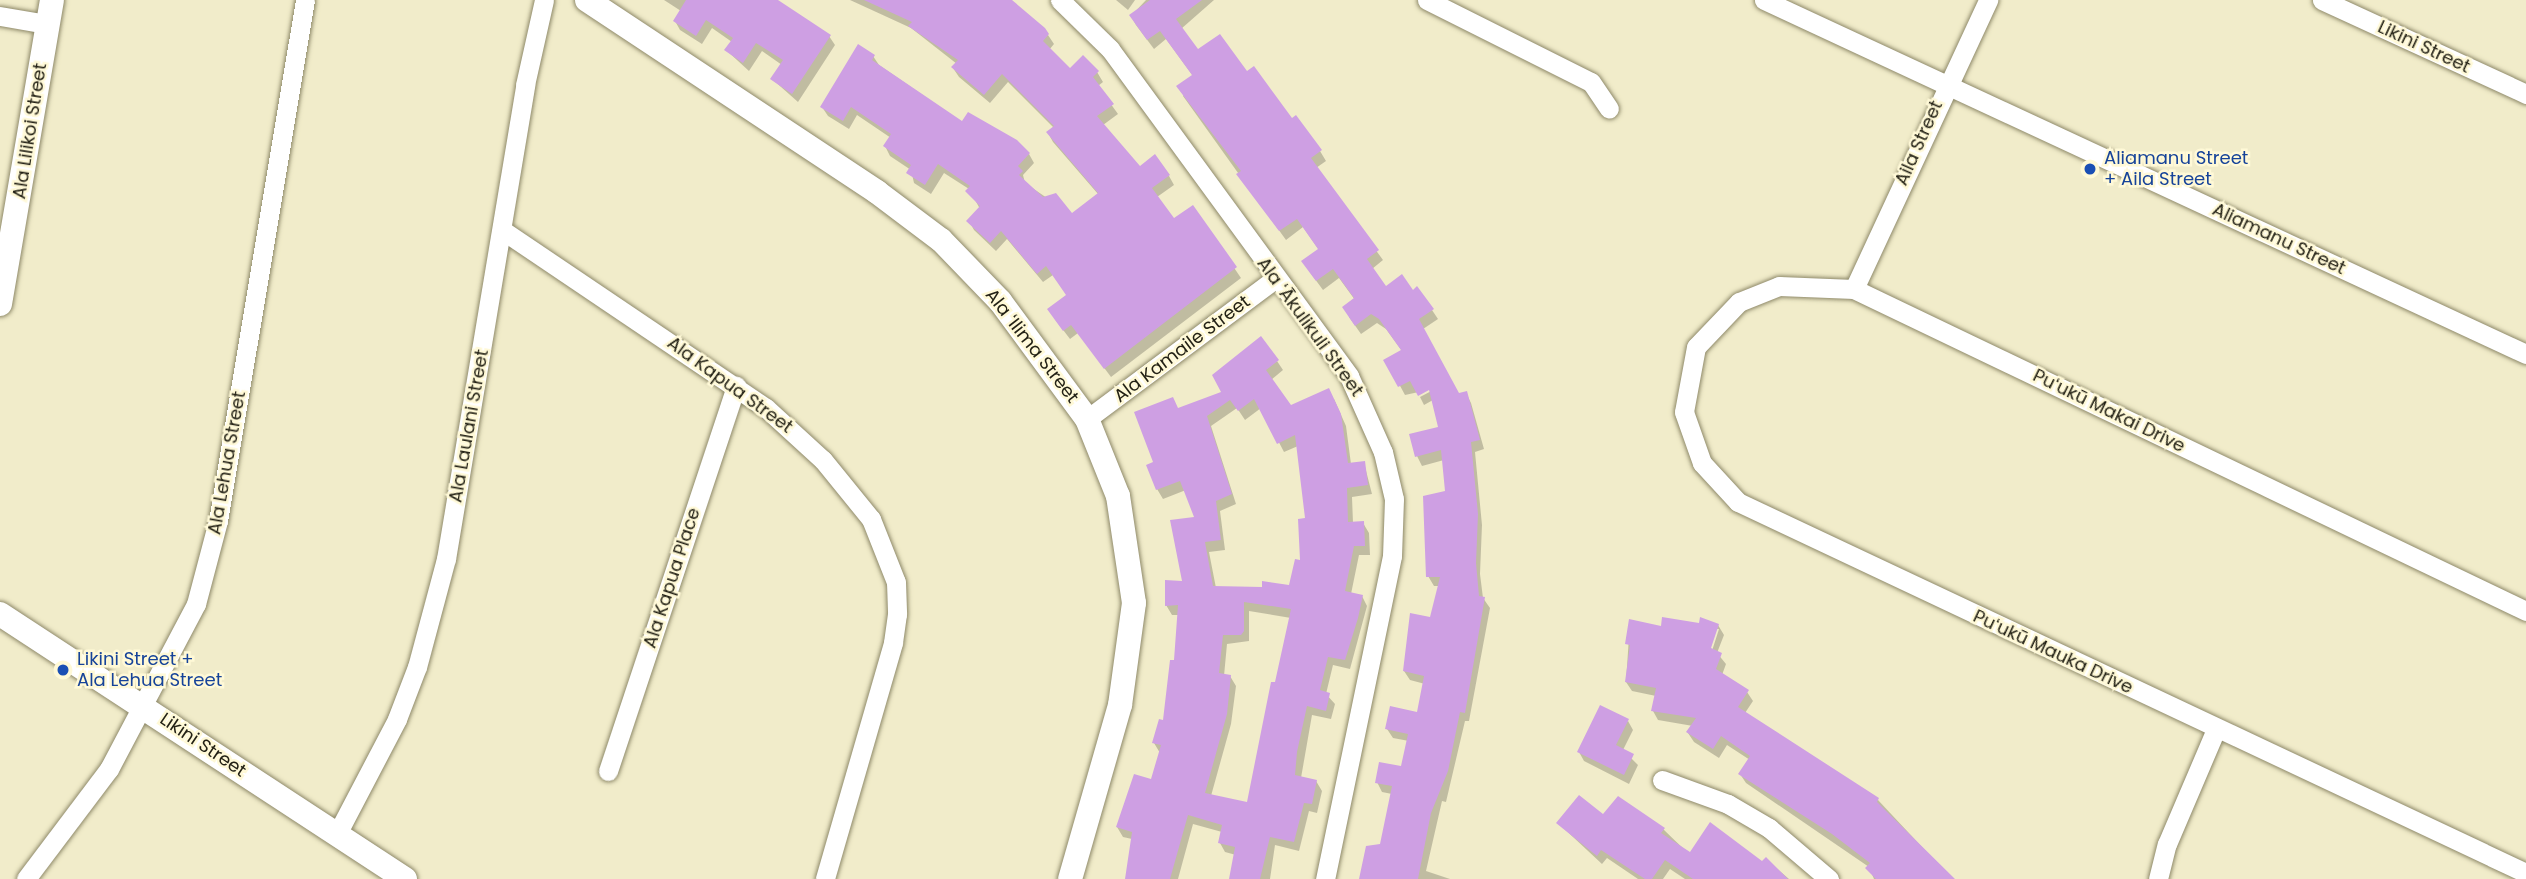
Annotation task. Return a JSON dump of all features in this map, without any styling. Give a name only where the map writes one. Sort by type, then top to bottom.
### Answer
[{"type":"street","name":"Ala Lehua Street","points":[[26,879],[84,806],[146,706],[196,604],[218,521],[305,0]]},
{"type":"street","name":"Ala Laulani Street","points":[[337,835],[397,719],[435,606],[525,85],[544,0]]},
{"type":"street","name":"Ala ʻIlima Street","points":[[587,0],[877,192],[941,240],[1000,302],[1087,419],[1118,496],[1132,573],[1133,613],[1121,705],[1070,879]]},
{"type":"street","name":"Ala ʻĀkulikuli Street","points":[[1060,0],[1110,49],[1276,278],[1364,403],[1383,453],[1394,499],[1388,585],[1325,879]]},
{"type":"street","points":[[1427,0],[1591,82],[1609,109]]},
{"type":"street","name":"Aliamanu Street","points":[[1765,0],[2526,354]]},
{"type":"street","name":"Aila Street","points":[[1854,289],[1946,83],[1988,0]]},
{"type":"street","name":"Likini Street","points":[[2322,0],[2526,94]]},
{"type":"street","points":[[0,16],[50,12]]},
{"type":"street","name":"Ala Lilikoi Street","points":[[0,304],[50,12]]},
{"type":"street","name":"Ala Kapua Street","points":[[502,230],[736,386],[799,434],[871,519],[896,582],[893,643],[825,879]]},
{"type":"street","name":"Ala Kamaile Street","points":[[1087,419],[1276,278]]},
{"type":"street","name":"Puʻukū Makai Drive","points":[[1696,347],[1739,302],[1779,286],[1854,289],[2526,611]]},
{"type":"street","name":"Puʻukū Mauka Drive","points":[[1696,347],[1684,412],[1702,463],[1738,502],[2526,873]]},
{"type":"street","name":"Ala Kapua Place","points":[[608,771],[736,386]]},
{"type":"street","name":"Likini Street","points":[[0,614],[146,706],[405,879]]},
{"type":"street","points":[[2158,879],[2167,844],[2216,729]]},
{"type":"street","points":[[1662,780],[1728,804],[1769,828],[1829,879]]},
{"type":"building","points":[[686,0],[778,0],[831,35],[792,94],[770,79],[783,60],[756,43],[743,63],[724,50],[733,38],[706,20],[696,36],[673,21]]},
{"type":"building","points":[[864,0],[1012,0],[1045,28],[1049,34],[1043,41],[1070,68],[1083,55],[1099,71],[1093,77],[1114,104],[1097,116],[1140,166],[1155,154],[1170,175],[1152,188],[1174,218],[1193,205],[1237,267],[1104,369],[1071,325],[1063,331],[1047,309],[1066,295],[1046,266],[1037,274],[1001,231],[990,243],[966,221],[980,206],[965,191],[970,186],[938,164],[925,185],[906,173],[911,165],[883,146],[891,134],[851,107],[843,121],[820,107],[858,44],[875,55],[872,60],[962,121],[968,112],[1017,140],[1030,153],[1018,166],[1023,171],[1019,175],[1043,197],[1056,193],[1072,213],[1098,193],[1046,132],[1054,126],[1002,74],[984,95],[951,67],[958,60],[908,26],[912,22]]},
{"type":"building","points":[[1150,0],[1202,0],[1176,19],[1198,49],[1220,34],[1247,71],[1254,66],[1292,118],[1296,115],[1322,150],[1311,158],[1379,250],[1367,259],[1386,286],[1402,274],[1413,290],[1417,286],[1434,309],[1419,319],[1459,393],[1467,391],[1480,440],[1471,442],[1478,514],[1476,563],[1479,596],[1485,597],[1465,713],[1460,712],[1448,771],[1431,813],[1418,879],[1359,879],[1366,846],[1380,844],[1392,786],[1375,783],[1379,762],[1401,766],[1408,734],[1385,729],[1390,706],[1417,712],[1424,676],[1403,671],[1410,613],[1430,617],[1440,577],[1426,577],[1423,496],[1445,491],[1441,450],[1415,457],[1409,434],[1438,427],[1429,390],[1418,396],[1410,381],[1398,387],[1383,360],[1401,350],[1379,319],[1371,314],[1355,326],[1342,307],[1354,298],[1333,269],[1316,281],[1301,261],[1318,249],[1297,219],[1279,231],[1236,174],[1241,171],[1176,86],[1192,75],[1160,31],[1147,40],[1129,15]]},
{"type":"building","points":[[1261,336],[1279,360],[1266,370],[1291,405],[1329,388],[1341,414],[1348,463],[1365,461],[1368,485],[1347,488],[1348,522],[1364,521],[1365,546],[1354,546],[1345,591],[1363,595],[1345,660],[1328,657],[1320,690],[1330,693],[1326,711],[1307,706],[1295,775],[1317,780],[1312,804],[1304,803],[1294,842],[1270,837],[1260,879],[1229,879],[1235,847],[1218,843],[1222,825],[1188,815],[1170,879],[1125,879],[1132,832],[1116,827],[1134,774],[1151,779],[1161,745],[1152,743],[1159,719],[1163,720],[1170,660],[1174,660],[1178,605],[1165,606],[1165,580],[1182,581],[1170,520],[1194,517],[1180,481],[1156,490],[1146,465],[1153,462],[1134,412],[1173,397],[1178,408],[1221,392],[1212,375]],"holes":[[[1254,399],[1277,444],[1295,435],[1305,518],[1298,519],[1300,560],[1295,559],[1289,585],[1262,581],[1262,587],[1213,586],[1205,542],[1221,540],[1216,501],[1232,494],[1207,416],[1230,400],[1238,411]],[[1244,602],[1291,609],[1275,682],[1271,682],[1247,802],[1205,793],[1227,714],[1231,675],[1219,673],[1223,635],[1241,635],[1244,631]]]},
{"type":"building","points":[[1662,617],[1699,623],[1700,617],[1719,624],[1711,648],[1722,653],[1716,669],[1749,690],[1738,707],[1879,798],[1877,802],[1955,879],[1876,879],[1865,868],[1870,863],[1832,834],[1738,774],[1750,756],[1721,736],[1713,749],[1686,732],[1696,718],[1651,711],[1656,688],[1625,682],[1630,645],[1625,644],[1629,619],[1661,626]]},
{"type":"building","points":[[1600,705],[1629,719],[1616,745],[1634,754],[1624,775],[1577,752]]},
{"type":"building","points":[[1579,795],[1603,814],[1618,796],[1665,828],[1661,833],[1690,852],[1710,822],[1762,861],[1766,857],[1788,879],[1693,879],[1665,860],[1652,879],[1645,879],[1601,850],[1597,856],[1556,823]]},
{"type":"place","name":"Aliamanu Street + Aila Street","points":[[2090,169]]},
{"type":"place","name":"Likini Street + Ala Lehua Street","points":[[63,670]]}]
